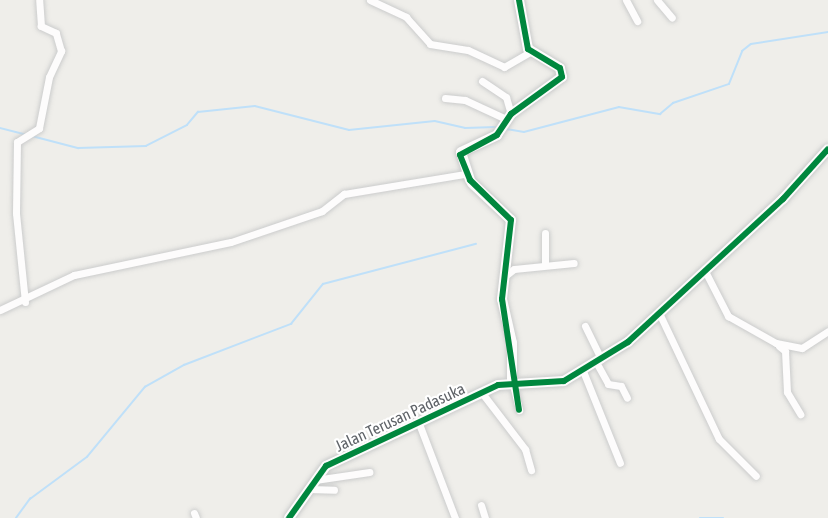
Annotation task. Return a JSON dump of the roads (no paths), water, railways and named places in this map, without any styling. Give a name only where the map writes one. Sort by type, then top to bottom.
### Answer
[{"type":"street","points":[[25,302],[15,213],[16,146],[39,128],[49,77],[61,51],[56,33],[41,26],[39,0]]},
{"type":"street","points":[[370,0],[406,17],[430,44],[468,50],[504,67],[530,52]]},
{"type":"street","points":[[519,0],[530,52],[560,68],[562,77],[509,117],[497,135],[461,152],[469,179],[512,220],[502,281],[512,380],[519,410]]},
{"type":"street","points":[[626,0],[637,21]]},
{"type":"street","points":[[657,0],[672,18]]},
{"type":"street","points":[[482,81],[506,97],[509,117]]},
{"type":"street","points":[[445,98],[465,100],[509,117]]},
{"type":"street","points":[[512,380],[556,384],[599,361],[660,315],[783,199],[828,149]]},
{"type":"street","points":[[0,310],[25,302],[74,274],[231,242],[322,211],[344,195],[469,179]]},
{"type":"street","points":[[545,233],[545,265]]},
{"type":"street","points":[[502,281],[514,269],[574,263]]},
{"type":"street","points":[[705,271],[728,316],[785,350],[787,392],[800,414]]},
{"type":"street","points":[[660,315],[719,439],[756,476]]},
{"type":"street","points":[[585,326],[608,384],[621,386],[627,398]]},
{"type":"street","points":[[776,343],[802,348],[828,331]]},
{"type":"street","points":[[583,371],[620,463]]},
{"type":"street","name":"Jalan Terusan Padasuka","points":[[289,518],[326,466],[418,421],[512,380]]},
{"type":"street","points":[[482,393],[525,449],[531,470]]},
{"type":"street","points":[[418,421],[455,518]]},
{"type":"street","points":[[311,484],[340,480],[369,472]]},
{"type":"street","points":[[311,484],[334,490]]},
{"type":"street","points":[[481,505],[485,518]]},
{"type":"waterway","points":[[506,129],[524,132],[619,107],[660,114],[673,103],[729,84],[742,51],[751,44],[828,32]]},
{"type":"waterway","points":[[32,136],[78,148],[146,146],[187,125],[198,112],[255,106],[349,130],[435,121],[465,128],[496,127]]},
{"type":"waterway","points":[[0,128],[24,134]]},
{"type":"waterway","points":[[16,518],[30,499],[87,457],[145,387],[184,365],[291,324],[323,284],[476,244]]},
{"type":"waterway","points":[[700,518],[723,518]]}]
